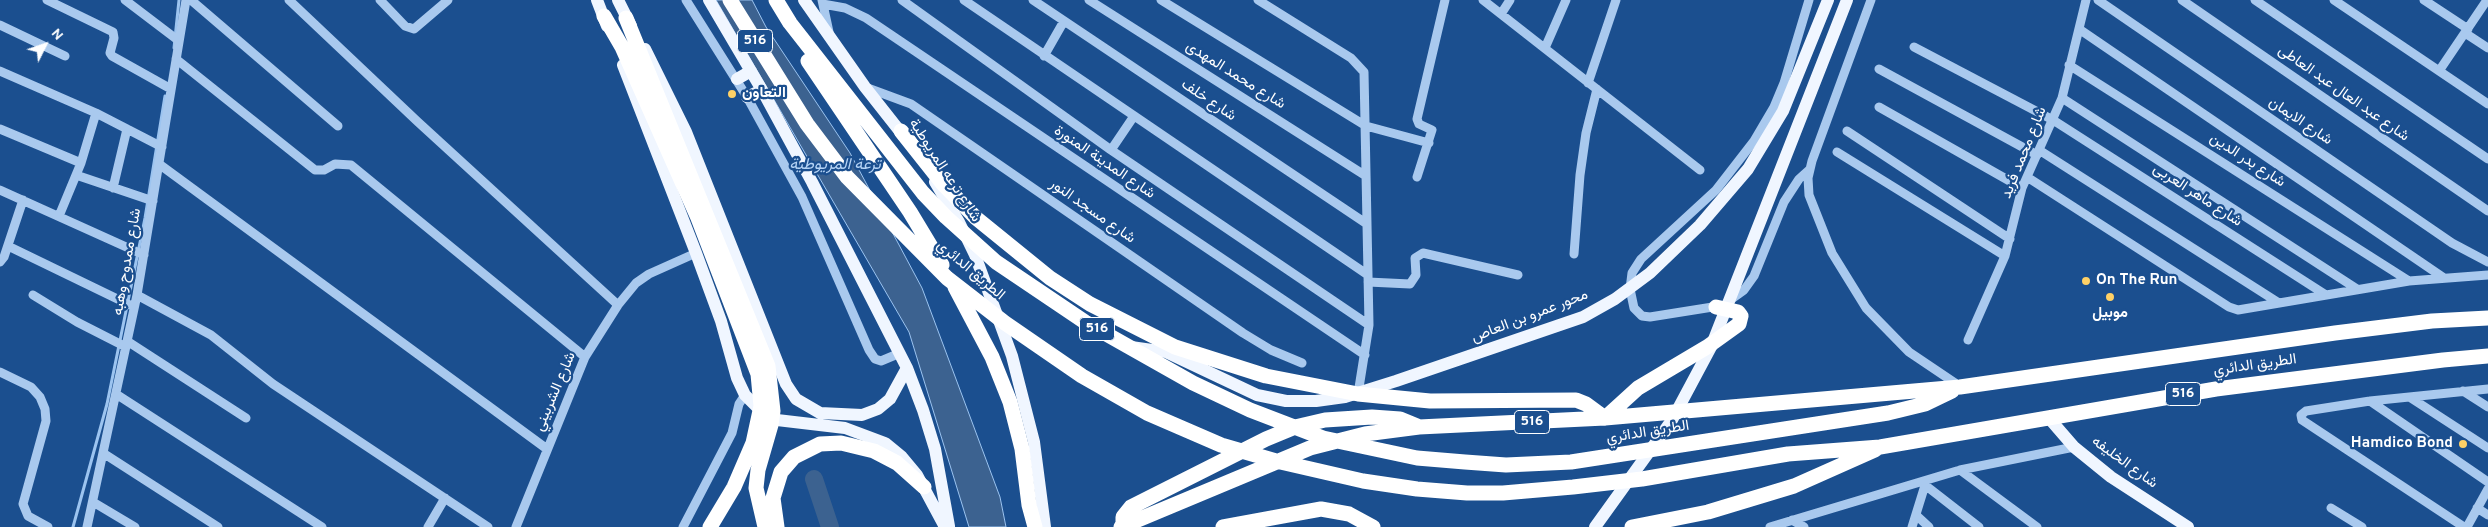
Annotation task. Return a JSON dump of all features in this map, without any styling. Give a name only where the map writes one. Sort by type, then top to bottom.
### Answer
[{"type":"highway","name":"الطريق الدائري","points":[[730,0],[808,124],[847,177],[947,278],[1012,328],[1082,376],[1147,413],[1221,445],[1276,461],[1363,481],[1417,489],[1504,493],[1642,479],[1816,450],[1880,447],[2216,389],[2442,360],[2488,356]]},
{"type":"highway","name":"الطريق الدائري","points":[[776,0],[790,23],[880,139],[946,217],[1019,279],[1127,347],[1193,383],[1250,410],[1323,438],[1417,458],[1506,465],[1603,458],[1888,413],[1926,404],[1960,387]]},
{"type":"highway","points":[[604,16],[622,47],[698,218],[758,374],[761,406],[756,432],[756,488],[765,527]]},
{"type":"highway","points":[[626,18],[768,366],[773,411],[771,425],[727,502],[710,527]]},
{"type":"highway","points":[[790,23],[793,35],[808,62],[910,212],[954,285],[1002,379],[1017,425],[1029,505],[1035,527]]},
{"type":"highway","points":[[901,131],[943,184],[976,218],[1042,273],[1090,304],[1166,343],[1220,363],[1266,376],[1358,394],[1430,401],[1576,400],[1586,404],[1605,418],[1638,388],[1707,347],[1739,324],[1741,316],[1738,312],[1716,307]]},
{"type":"highway","name":"الطريق الدائري","points":[[1122,527],[1310,448],[1365,434],[1419,427],[1605,418],[1960,387],[2335,333],[2432,321],[2488,318]]},
{"type":"highway","points":[[1122,527],[1123,518],[1131,507],[1266,438],[1295,427],[1325,420],[1372,417],[1400,419],[1419,427]]},
{"type":"highway","points":[[777,527],[773,498],[781,472],[794,457],[820,444],[841,443],[874,450],[897,463],[924,487]]},
{"type":"highway","name":"الطريق الدائري","points":[[1632,527],[1708,512],[1808,481],[1880,447]]},
{"type":"highway","points":[[1223,527],[1320,509],[1349,514],[1373,527]]},
{"type":"highway","points":[[1679,527],[1708,512]]},
{"type":"main road","points":[[597,0],[696,254],[720,321],[737,378],[745,395],[756,407],[777,420],[831,426],[876,438],[902,457],[924,487],[945,527]]},
{"type":"main road","points":[[618,0],[677,111],[786,384],[796,399],[812,410],[830,414],[854,416],[870,412],[884,404],[895,393],[907,368]]},
{"type":"main road","points":[[708,0],[762,90],[907,368],[924,410],[935,449],[949,527]]},
{"type":"main road","name":"شارع ترعه المريوطية","points":[[804,0],[865,87],[901,131],[960,222],[975,254],[998,313],[1016,370],[1031,428],[1045,527]]},
{"type":"main road","points":[[1595,527],[1672,420],[1711,348],[1847,0]]},
{"type":"main road","name":"محور عمرو بن العاص","points":[[1127,347],[1166,352],[1257,395],[1286,401],[1316,402],[1345,397],[1396,381],[1582,317],[1615,299],[1650,273],[1677,248],[1734,186],[1761,149],[1783,111],[1825,4]]},
{"type":"main road","points":[[737,80],[751,71]]},
{"type":"main road","points":[[747,97],[762,90]]},
{"type":"main road","points":[[745,395],[755,399],[766,400],[780,392],[786,384]]},
{"type":"main road","name":"شارع الخليفه","points":[[2048,417],[2074,447],[2111,477],[2188,527]]},
{"type":"street","points":[[47,0],[113,32],[114,38],[110,53],[112,56],[172,89]]},
{"type":"street","points":[[126,0],[178,40]]},
{"type":"street","name":"شارع ممدوح وهبه","points":[[88,527],[116,394],[129,305],[137,295],[139,253],[149,200],[159,164],[158,145],[172,89],[178,40],[186,0]]},
{"type":"street","points":[[191,0],[338,126]]},
{"type":"street","points":[[289,0],[418,122],[618,305]]},
{"type":"street","points":[[380,0],[409,28],[418,27],[448,0]]},
{"type":"street","points":[[686,0],[737,80],[802,197],[868,350],[876,359],[881,361],[900,353]]},
{"type":"street","points":[[902,0],[1111,150],[1369,325]]},
{"type":"street","name":"شارع خلف","points":[[1033,0],[1367,224]]},
{"type":"street","name":"شارع محمد المهدى","points":[[1089,0],[1366,176]]},
{"type":"street","points":[[1258,0],[1351,58],[1364,72],[1369,325],[1358,394]]},
{"type":"street","points":[[1417,176],[1429,143],[1431,129],[1419,124],[1417,120],[1445,0]]},
{"type":"street","points":[[1483,0],[1700,170]]},
{"type":"street","points":[[1501,14],[1510,0]]},
{"type":"street","points":[[1545,48],[1566,0]]},
{"type":"street","points":[[1588,83],[1616,0]]},
{"type":"street","points":[[1809,0],[1784,83],[1774,107],[1754,141],[1716,190],[1641,259],[1632,273],[1630,289],[1634,308],[1642,316],[1650,317],[1716,307],[1731,300],[1750,283],[1758,269],[1784,202],[1799,179],[1809,170]]},
{"type":"street","points":[[1871,0],[1809,170],[1808,186],[1812,203],[1832,253],[1858,296],[1879,324],[1909,352],[1960,387]]},
{"type":"street","name":"شارع محمد فريد","points":[[1968,340],[2005,256],[2022,188],[2062,98],[2085,0]]},
{"type":"street","name":"شارع الايمان","points":[[2098,0],[2452,243],[2488,262]]},
{"type":"street","name":"شارع عبد العال عبد العاطى","points":[[2182,0],[2488,211]]},
{"type":"street","points":[[2255,0],[2488,159]]},
{"type":"street","points":[[2334,0],[2488,104]]},
{"type":"street","points":[[2424,0],[2488,48]]},
{"type":"street","points":[[968,1],[1044,56],[1368,278],[1410,284],[1416,275],[1415,258],[1423,252],[1518,275]]},
{"type":"street","points":[[1165,1],[1366,126],[1429,143]]},
{"type":"street","points":[[2439,71],[2487,1]]},
{"type":"street","points":[[823,2],[830,36]]},
{"type":"street","name":"شارع المدينة المنورة","points":[[823,2],[845,8],[866,18],[1365,355]]},
{"type":"street","points":[[1044,56],[1064,21]]},
{"type":"street","points":[[0,26],[65,56]]},
{"type":"street","points":[[2079,30],[2444,278]]},
{"type":"street","name":"شارع ماهر العربى","points":[[1914,47],[2053,120],[2326,295]]},
{"type":"street","points":[[176,59],[315,170],[324,170],[335,164],[351,165],[585,357]]},
{"type":"street","name":"شارع بدر الدين","points":[[2069,65],[2409,281]]},
{"type":"street","points":[[1879,69],[2038,152],[2279,303]]},
{"type":"street","points":[[0,70],[96,113],[158,145]]},
{"type":"street","name":"شارع مسجد النور","points":[[865,87],[911,104],[1243,333],[1271,350],[1302,363]]},
{"type":"street","points":[[1574,254],[1580,176],[1586,133],[1597,89]]},
{"type":"street","points":[[2062,98],[2357,290]]},
{"type":"street","points":[[1879,107],[2022,188]]},
{"type":"street","points":[[59,216],[81,163],[96,113]]},
{"type":"street","points":[[1111,150],[1134,116]]},
{"type":"street","points":[[0,129],[81,163]]},
{"type":"street","points":[[113,188],[127,129]]},
{"type":"street","points":[[1847,131],[2010,239]]},
{"type":"street","points":[[1837,152],[2005,256]]},
{"type":"street","points":[[159,164],[547,449]]},
{"type":"street","points":[[76,175],[149,200]]},
{"type":"street","points":[[2027,177],[2229,307],[2238,310],[2409,281],[2488,275]]},
{"type":"street","points":[[0,190],[139,253]]},
{"type":"street","points":[[0,262],[8,246],[22,200]]},
{"type":"street","points":[[8,246],[129,305]]},
{"type":"street","name":"شارع الشربيني","points":[[516,527],[585,357],[618,305],[636,283],[649,274],[696,254]]},
{"type":"street","points":[[33,295],[77,322],[122,343],[246,418]]},
{"type":"street","points":[[137,295],[211,335],[273,384],[488,527]]},
{"type":"street","points":[[0,372],[31,387],[40,397],[45,409],[46,421],[23,509],[28,516],[48,527]]},
{"type":"street","points":[[2488,389],[2370,401],[2303,412],[2301,414],[2302,420],[2465,527],[2488,489]]},
{"type":"street","points":[[2463,391],[2488,407]]},
{"type":"street","points":[[116,394],[322,527]]},
{"type":"street","points":[[683,527],[732,433],[739,404],[745,395]]},
{"type":"street","points":[[2411,398],[2488,448]]},
{"type":"street","points":[[2370,401],[2488,482]]},
{"type":"street","points":[[1770,527],[1926,483],[1960,470],[2074,447]]},
{"type":"street","points":[[103,453],[218,527]]},
{"type":"street","points":[[1960,470],[2037,527]]},
{"type":"street","points":[[1912,527],[1926,483]]},
{"type":"street","points":[[1926,483],[1979,527]]},
{"type":"street","points":[[428,527],[445,498]]},
{"type":"street","points":[[93,502],[135,527]]},
{"type":"street","points":[[2331,508],[2362,527]]},
{"type":"street","points":[[2477,508],[2488,515]]},
{"type":"street","points":[[1916,515],[1929,527]]},
{"type":"street","points":[[1792,520],[1804,527]]},
{"type":"water","name":"ترعة المريوطية","points":[[716,0],[752,0],[766,27],[850,153],[922,288],[1000,497],[1006,527],[969,527],[909,332]]},
{"type":"waterway","points":[[174,48],[179,0]]},
{"type":"waterway","points":[[73,527],[107,404],[145,218],[165,96]]},
{"type":"waterway","points":[[814,479],[830,527]]},
{"type":"place","name":"التعاون","points":[[732,94]]},
{"type":"place","name":"On The Run","points":[[2086,281]]},
{"type":"place","name":"موبيل","points":[[2110,297]]},
{"type":"place","name":"Hamdico Bond","points":[[2463,444]]}]
